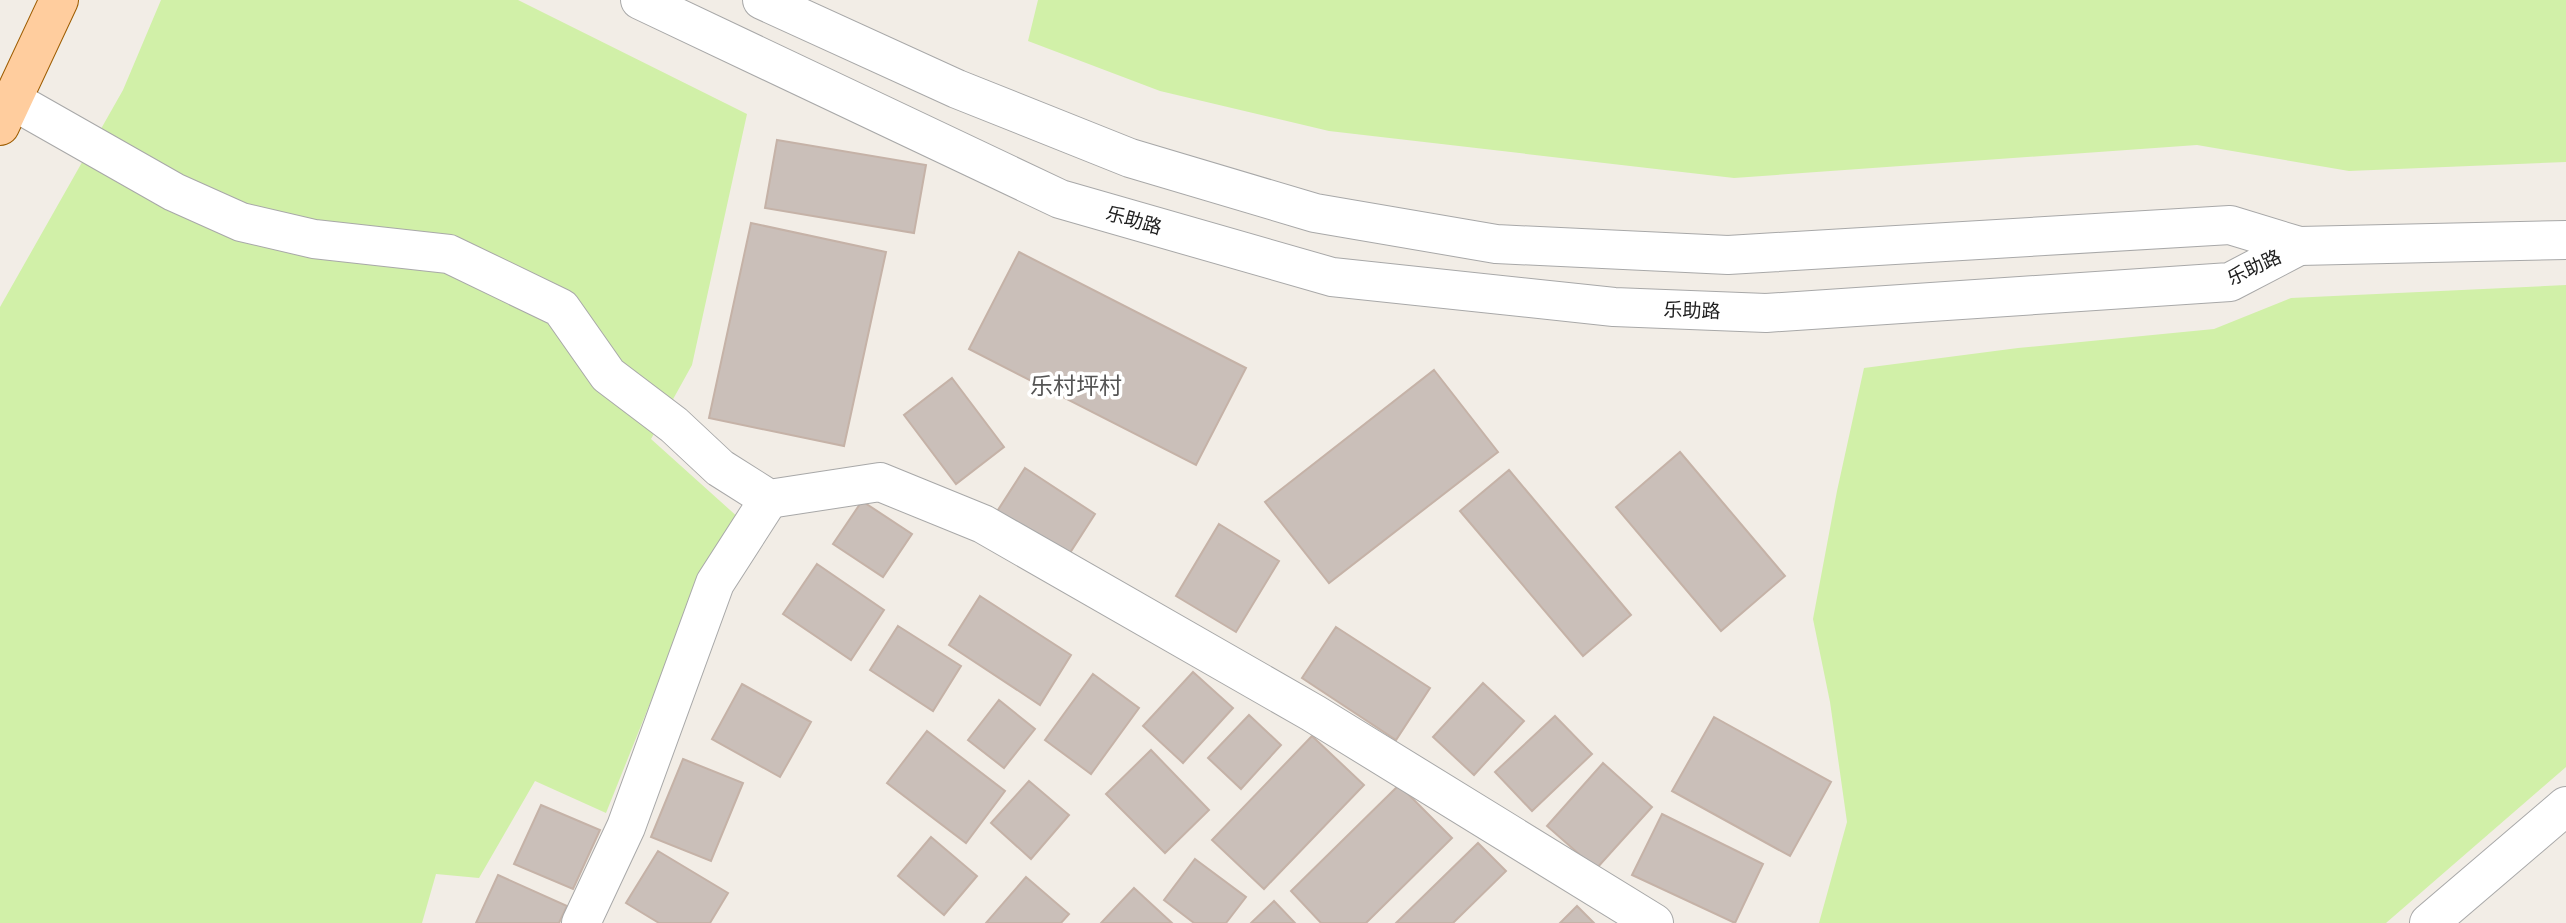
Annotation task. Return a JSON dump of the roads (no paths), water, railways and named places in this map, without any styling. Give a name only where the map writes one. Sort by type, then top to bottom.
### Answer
[{"type":"main road","points":[[6,113],[59,0]]},
{"type":"street","name":"乐助路","points":[[640,0],[1060,199],[1332,277],[1614,307],[1766,313],[2230,282],[2299,246]]},
{"type":"street","name":"乐助路","points":[[762,0],[957,89],[1130,158],[1315,213],[1496,244],[1728,255],[2230,225],[2299,246]]},
{"type":"street","points":[[6,113],[241,222],[314,239],[449,254],[561,308],[608,376],[674,425],[720,468],[769,499],[880,482],[983,524],[1313,713],[1654,923]]},
{"type":"street","points":[[2299,246],[2566,240]]},
{"type":"street","points":[[581,923],[626,827],[715,583],[769,499]]},
{"type":"street","points":[[2429,923],[2566,806]]},
{"type":"district","name":"乐村坪村","points":[[1076,386]]}]
